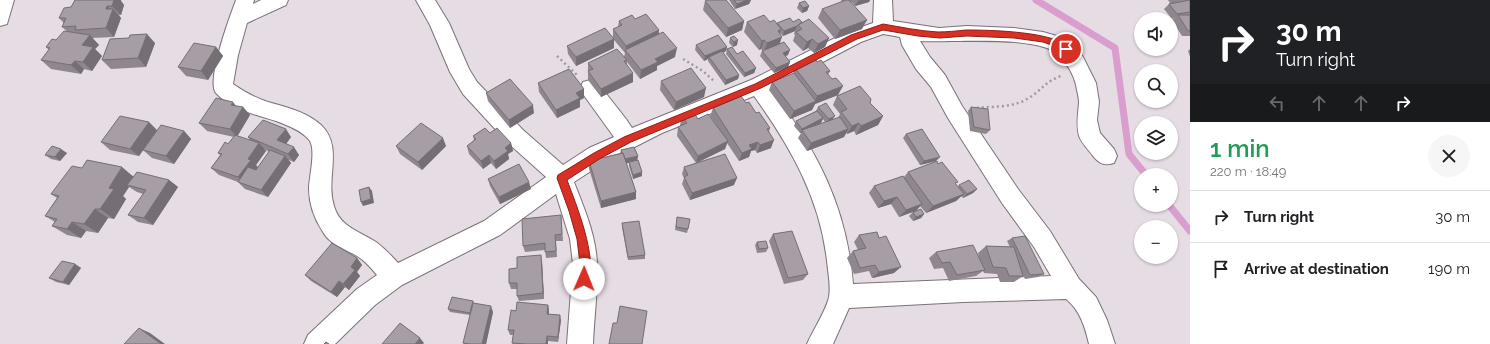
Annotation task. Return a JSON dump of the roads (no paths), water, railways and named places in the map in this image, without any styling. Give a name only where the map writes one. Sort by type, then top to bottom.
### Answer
[{"type":"street","points":[[0,19],[5,0]]},
{"type":"street","points":[[279,0],[242,9],[223,77],[223,87],[239,98],[304,124],[317,135],[323,149],[319,187],[322,205],[329,222],[334,230],[345,238],[367,249],[380,260],[394,276]]},
{"type":"street","points":[[425,0],[439,23],[460,72],[470,88],[514,136],[549,165],[561,178],[574,211],[582,239],[585,264],[580,344]]},
{"type":"street","points":[[883,0],[883,27]]},
{"type":"street","points":[[317,344],[366,297],[394,276],[492,228],[561,178],[597,155],[628,140],[758,86],[854,37],[883,27],[940,35],[967,33],[1002,34],[1043,39],[1057,43],[1066,49],[1076,62],[1086,83],[1088,93],[1087,120],[1090,136],[1106,156]]},
{"type":"street","points":[[908,31],[912,45],[945,91],[955,112],[1010,196],[1042,239],[1070,287],[1078,293],[1093,313],[1102,344]]},
{"type":"street","points":[[758,86],[796,141],[826,204],[836,238],[841,296],[820,344]]},
{"type":"street","points":[[590,88],[619,125],[628,140]]},
{"type":"street","points":[[841,296],[963,290],[1070,287]]},
{"type":"waterway","points":[[1036,0],[1115,48],[1129,154],[1140,168]]},
{"type":"waterway","points":[[1175,212],[1190,231]]}]
